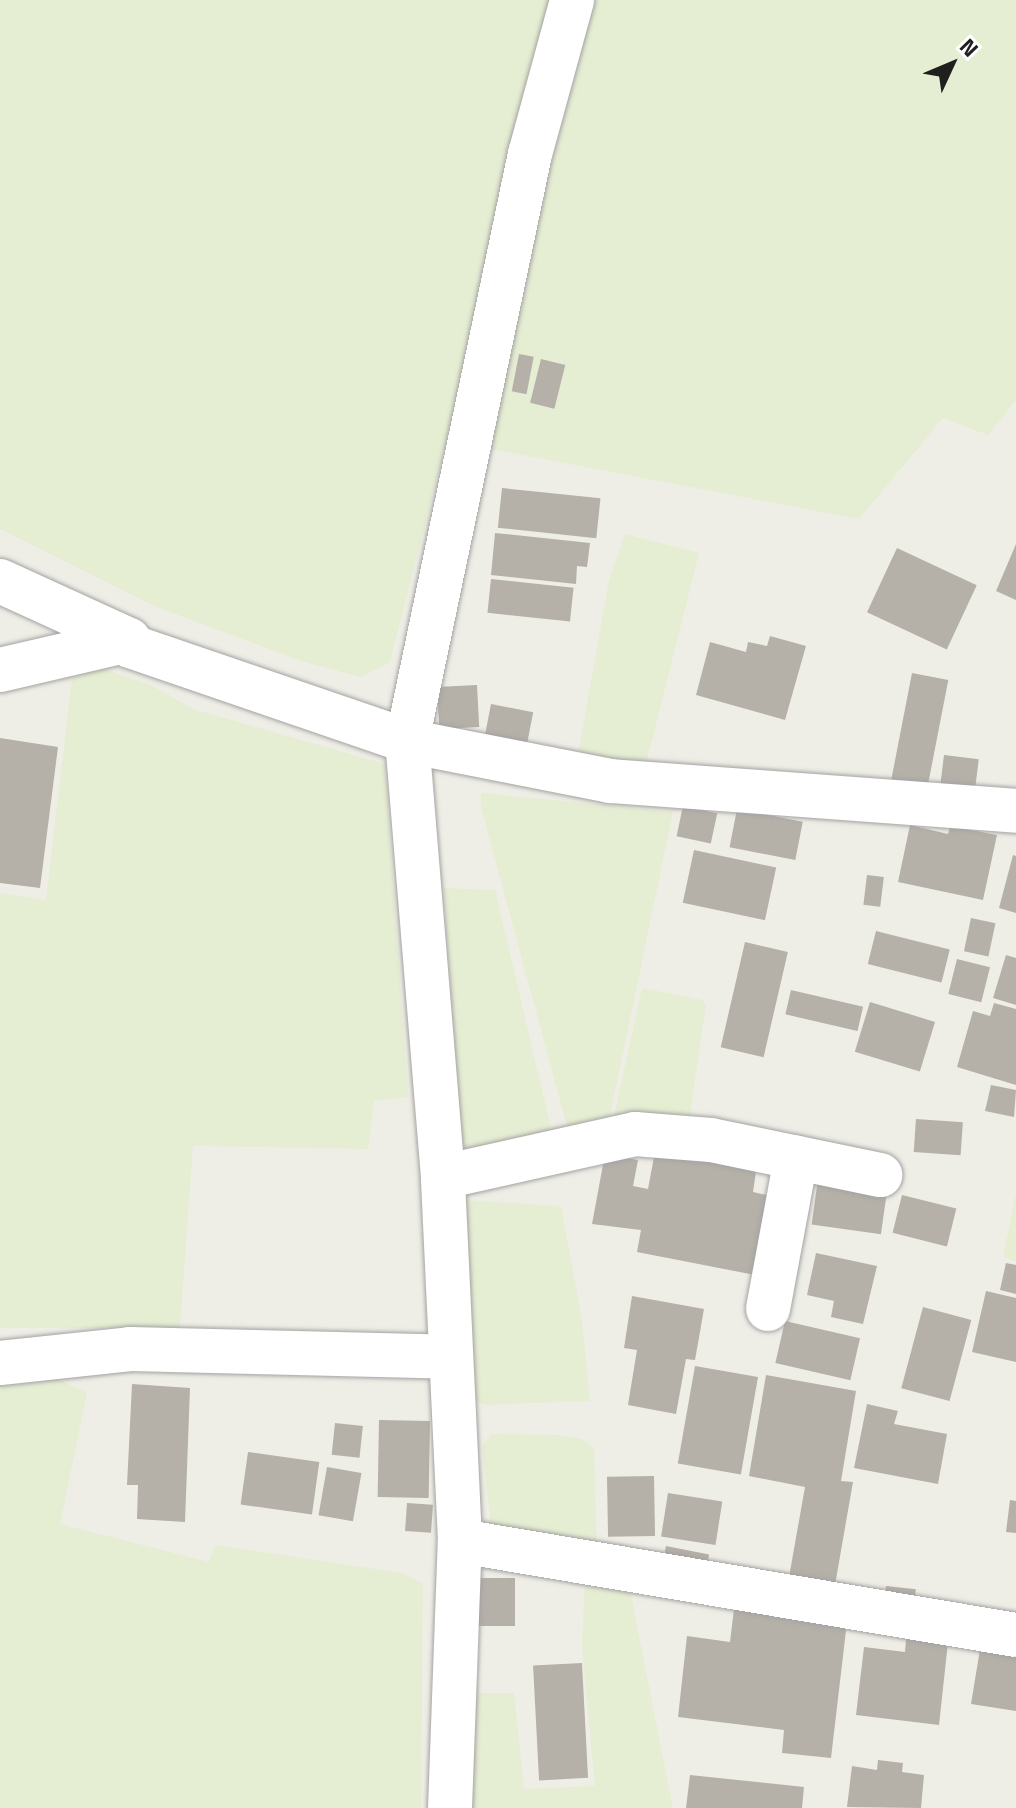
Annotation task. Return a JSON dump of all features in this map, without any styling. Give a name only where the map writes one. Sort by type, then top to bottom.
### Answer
[{"type":"street","points":[[450,1808],[460,1541],[443,1177],[407,741],[530,154],[572,0]]},
{"type":"street","points":[[0,581],[129,640]]},
{"type":"street","points":[[129,640],[130,646],[407,741],[610,781],[1016,811]]},
{"type":"street","points":[[0,670],[129,640]]},
{"type":"street","points":[[443,1177],[635,1134],[711,1140],[880,1175]]},
{"type":"street","points":[[768,1309],[796,1158]]},
{"type":"street","points":[[0,1363],[130,1349],[451,1357]]},
{"type":"street","points":[[460,1541],[1016,1635]]},
{"type":"green space","points":[[0,0],[559,0],[390,662],[361,677],[304,662],[154,606],[0,529]]},
{"type":"green space","points":[[593,0],[1016,0],[1016,400],[988,435],[943,418],[859,519],[480,447]]},
{"type":"green space","points":[[625,534],[699,553],[645,768],[577,760],[609,580]]},
{"type":"green space","points":[[104,669],[151,685],[193,709],[385,764],[408,1097],[374,1101],[368,1149],[193,1146],[180,1328],[0,1328],[0,893],[46,900],[72,678]]},
{"type":"green space","points":[[481,793],[673,812],[609,1120],[568,1130],[481,807]]},
{"type":"green space","points":[[444,888],[495,890],[553,1137],[479,1152],[461,1146]]},
{"type":"green space","points":[[642,988],[703,1000],[706,1005],[688,1128],[613,1121]]},
{"type":"green space","points":[[1016,1192],[1016,1261],[1003,1257]]},
{"type":"green space","points":[[463,1200],[561,1206],[582,1320],[590,1401],[484,1405],[475,1399]]},
{"type":"green space","points":[[54,1378],[87,1392],[60,1524],[209,1562],[215,1545],[402,1573],[423,1584],[421,1808],[0,1808],[0,1386]]},
{"type":"green space","points":[[492,1434],[558,1435],[582,1439],[594,1448],[597,1554],[492,1535],[482,1446]]},
{"type":"green space","points":[[585,1581],[629,1585],[673,1808],[472,1808],[470,1693],[514,1693],[524,1789],[595,1786],[582,1648]]},
{"type":"building","points":[[519,354],[534,357],[526,394],[512,391]]},
{"type":"building","points":[[541,359],[565,365],[554,409],[530,403]]},
{"type":"building","points":[[502,488],[600,498],[596,538],[498,528]]},
{"type":"building","points":[[495,533],[590,543],[587,567],[577,566],[576,584],[491,575]]},
{"type":"building","points":[[1016,544],[1016,600],[996,591]]},
{"type":"building","points":[[897,548],[977,585],[947,650],[867,612]]},
{"type":"building","points":[[491,579],[574,588],[570,621],[487,613]]},
{"type":"building","points":[[770,636],[806,646],[785,720],[696,695],[710,642],[746,652],[748,642],[767,646]]},
{"type":"building","points":[[912,673],[948,680],[928,787],[891,780]]},
{"type":"building","points":[[477,685],[479,727],[439,729],[437,687]]},
{"type":"building","points":[[491,704],[533,712],[526,750],[484,742]]},
{"type":"building","points":[[0,738],[58,747],[40,888],[0,883]]},
{"type":"building","points":[[944,755],[979,759],[975,793],[940,789]]},
{"type":"building","points":[[683,806],[717,813],[711,844],[677,836]]},
{"type":"building","points":[[737,809],[803,822],[795,860],[730,847]]},
{"type":"building","points":[[910,825],[948,834],[950,826],[997,835],[983,900],[898,882]]},
{"type":"building","points":[[694,850],[776,867],[765,920],[683,903]]},
{"type":"building","points":[[1013,855],[1016,856],[1016,913],[999,908]]},
{"type":"building","points":[[867,875],[884,877],[880,907],[863,905]]},
{"type":"building","points":[[971,918],[995,923],[988,956],[964,951]]},
{"type":"building","points":[[876,931],[950,949],[942,982],[868,964]]},
{"type":"building","points":[[745,942],[788,952],[764,1057],[721,1047]]},
{"type":"building","points":[[1006,955],[1016,958],[1016,1005],[993,998]]},
{"type":"building","points":[[957,959],[990,967],[981,1002],[948,994]]},
{"type":"building","points":[[791,990],[863,1007],[857,1031],[785,1014]]},
{"type":"building","points":[[870,1002],[935,1022],[920,1072],[855,1052]]},
{"type":"building","points":[[994,1003],[1016,1009],[1016,1085],[957,1067],[973,1011],[990,1016]]},
{"type":"building","points":[[991,1085],[1016,1090],[1014,1117],[985,1111]]},
{"type":"building","points":[[916,1119],[963,1122],[961,1155],[914,1152]]},
{"type":"building","points":[[656,1146],[757,1165],[753,1192],[771,1196],[755,1275],[637,1252],[641,1230],[592,1224],[605,1154],[638,1160],[633,1186],[648,1189]]},
{"type":"building","points":[[818,1179],[887,1189],[881,1234],[812,1225]]},
{"type":"building","points":[[902,1195],[956,1209],[947,1246],[893,1233]]},
{"type":"building","points":[[816,1253],[877,1266],[863,1324],[831,1317],[834,1301],[807,1295]]},
{"type":"building","points":[[1006,1263],[1016,1265],[1016,1294],[1000,1290]]},
{"type":"building","points":[[986,1291],[1016,1298],[1016,1362],[972,1352]]},
{"type":"building","points":[[632,1296],[704,1309],[695,1360],[686,1359],[676,1414],[628,1405],[637,1350],[624,1348]]},
{"type":"building","points":[[923,1307],[971,1320],[950,1401],[901,1388]]},
{"type":"building","points":[[785,1321],[860,1338],[850,1380],[775,1363]]},
{"type":"building","points":[[695,1366],[758,1377],[741,1475],[678,1463]]},
{"type":"building","points":[[766,1375],[856,1391],[841,1481],[853,1482],[835,1585],[789,1577],[805,1487],[749,1476]]},
{"type":"building","points":[[132,1384],[190,1388],[185,1522],[137,1519],[138,1485],[127,1485]]},
{"type":"building","points":[[867,1404],[898,1411],[894,1424],[947,1434],[938,1484],[854,1468]]},
{"type":"building","points":[[379,1420],[430,1421],[429,1498],[378,1497]]},
{"type":"building","points":[[335,1423],[363,1426],[360,1458],[332,1455]]},
{"type":"building","points":[[248,1452],[319,1462],[312,1515],[241,1504]]},
{"type":"building","points":[[327,1467],[361,1473],[353,1521],[318,1515]]},
{"type":"building","points":[[654,1476],[655,1536],[608,1537],[607,1477]]},
{"type":"building","points":[[668,1493],[722,1502],[715,1545],[661,1536]]},
{"type":"building","points":[[1010,1500],[1016,1501],[1016,1533],[1006,1532]]},
{"type":"building","points":[[407,1503],[433,1505],[431,1533],[405,1531]]},
{"type":"building","points":[[666,1546],[709,1554],[704,1580],[661,1572]]},
{"type":"building","points":[[476,1578],[515,1578],[515,1626],[476,1626]]},
{"type":"building","points":[[886,1586],[916,1589],[914,1606],[884,1603]]},
{"type":"building","points":[[734,1609],[847,1622],[831,1758],[782,1753],[784,1730],[678,1717],[687,1636],[730,1642]]},
{"type":"building","points":[[907,1627],[949,1633],[939,1725],[856,1715],[864,1647],[905,1652]]},
{"type":"building","points":[[982,1637],[1016,1643],[1016,1711],[971,1704]]},
{"type":"building","points":[[582,1663],[588,1778],[539,1780],[533,1666]]},
{"type":"building","points":[[878,1760],[903,1763],[902,1772],[924,1775],[921,1808],[847,1807],[852,1766],[877,1770]]},
{"type":"building","points":[[690,1775],[804,1787],[802,1808],[686,1808]]}]
